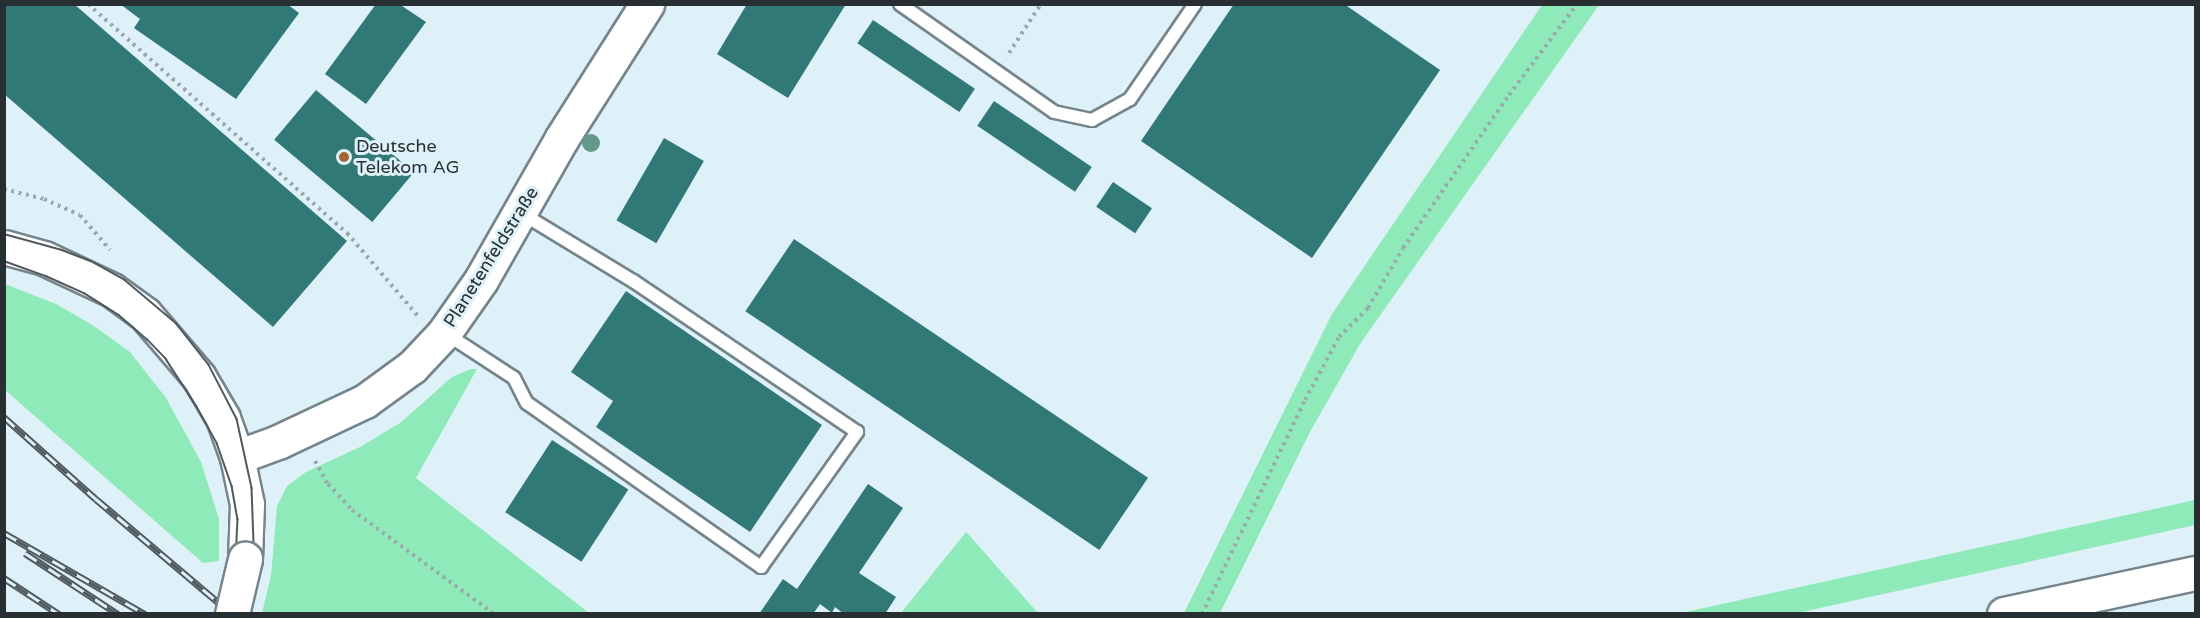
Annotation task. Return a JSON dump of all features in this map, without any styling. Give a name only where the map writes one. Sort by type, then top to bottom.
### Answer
[{"type":"main road","name":"Planetenfeldstraße","points":[[237,457],[278,442],[365,401],[412,367],[444,333],[481,280],[562,138],[647,4]]},
{"type":"main road","points":[[4,246],[45,258],[112,290],[145,314],[199,377],[223,418],[237,457],[246,504],[245,559],[232,614]]},
{"type":"main road","points":[[2004,614],[2196,573]]},
{"type":"lane","points":[[900,4],[1054,112],[1092,120],[1130,99],[1195,4]]},
{"type":"lane","points":[[444,333],[514,378],[527,404],[761,567],[857,432],[633,281],[520,213]]},
{"type":"path","points":[[88,4],[347,232],[415,314],[444,333]]},
{"type":"path","points":[[997,71],[1041,4]]},
{"type":"path","points":[[1202,614],[1305,400],[1339,337],[1368,308],[1410,238],[1509,95],[1577,4]]},
{"type":"path","points":[[4,189],[44,199],[80,215],[110,249]]},
{"type":"path","points":[[315,461],[328,484],[352,510],[494,614]]},
{"type":"green space","points":[[1542,5],[1599,5],[1360,344],[1311,430],[1220,613],[1184,613],[1332,314]]},
{"type":"green space","points":[[5,284],[56,304],[94,326],[130,352],[166,398],[201,462],[219,519],[219,561],[203,563],[5,390]]},
{"type":"green space","points":[[471,369],[477,369],[416,478],[589,613],[262,613],[271,576],[277,506],[287,486],[306,472],[360,447],[400,423],[452,377]]},
{"type":"green space","points":[[2195,500],[2195,525],[1795,614],[1681,613]]},
{"type":"green space","points":[[966,532],[969,535],[1038,613],[901,613]]},
{"type":"building","points":[[4,4],[74,4],[347,241],[273,327],[4,94]]},
{"type":"building","points":[[120,4],[287,4],[299,13],[236,99],[134,28],[140,19]]},
{"type":"building","points":[[376,4],[399,4],[426,22],[366,104],[325,74]]},
{"type":"building","points":[[747,4],[846,4],[788,98],[717,54]]},
{"type":"building","points":[[1234,4],[1344,4],[1440,70],[1312,258],[1141,141]]},
{"type":"building","points":[[873,20],[975,89],[959,112],[857,43]]},
{"type":"building","name":"Deutsche Telekom AG","points":[[316,90],[414,172],[372,222],[274,140]]},
{"type":"building","points":[[994,101],[1092,167],[1075,192],[977,126]]},
{"type":"building","points":[[664,138],[704,161],[656,243],[616,220]]},
{"type":"building","points":[[1113,182],[1152,208],[1135,233],[1096,207]]},
{"type":"building","points":[[794,239],[1148,478],[1099,550],[745,311]]},
{"type":"building","points":[[626,291],[822,425],[750,532],[596,427],[613,401],[571,372]]},
{"type":"building","points":[[552,440],[628,490],[581,562],[505,512]]},
{"type":"building","points":[[868,484],[903,508],[859,573],[896,597],[885,614],[844,614],[835,607],[832,613],[820,604],[813,614],[759,614],[783,579],[797,589]]},
{"type":"tram line","points":[[4,234],[62,250],[91,261],[125,280],[176,323],[209,365],[237,419],[252,488],[254,543],[240,614]]},
{"type":"tram line","points":[[4,261],[84,293],[119,315],[166,359],[197,407],[217,443],[232,486],[238,519],[236,560],[224,614]]},
{"type":"railway","points":[[4,417],[96,499],[232,614]]},
{"type":"railway","points":[[4,533],[145,614]]},
{"type":"railway","points":[[25,553],[118,614]]},
{"type":"railway","points":[[4,578],[59,614]]},
{"type":"place","name":"Deutsche Telekom AG","points":[[344,157]]}]
